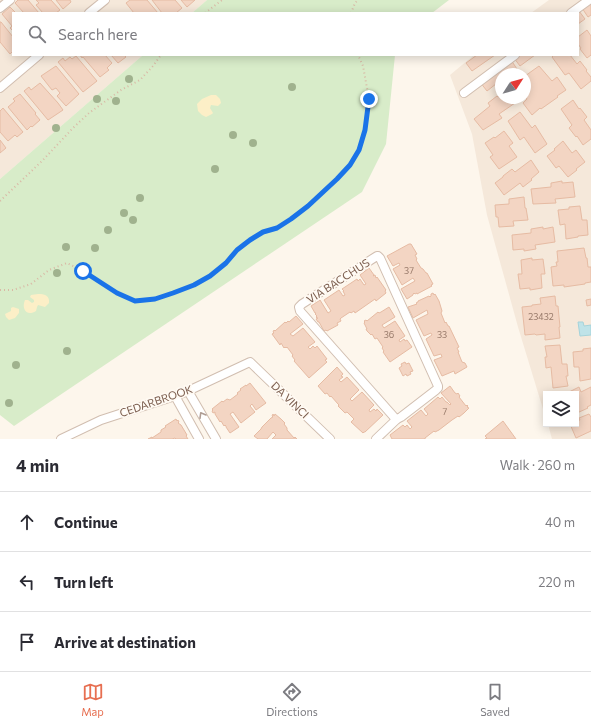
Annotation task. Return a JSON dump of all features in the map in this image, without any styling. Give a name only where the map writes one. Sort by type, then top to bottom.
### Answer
[{"type":"street","points":[[0,8],[10,0]]},
{"type":"street","points":[[90,12],[105,0]]},
{"type":"street","points":[[572,12],[589,0]]},
{"type":"street","points":[[0,88],[39,56]]},
{"type":"street","points":[[464,93],[514,56]]},
{"type":"street","name":"VIA BACCHUS","points":[[376,439],[397,419],[438,388],[378,256],[299,307],[300,311],[397,419]]},
{"type":"street","name":"CEDARBROOK","points":[[61,439],[101,420],[188,391],[250,362]]},
{"type":"street","name":"DA VINCI","points":[[250,362],[330,439]]},
{"type":"street","points":[[188,391],[216,439]]},
{"type":"street","points":[[175,396],[199,439]]},
{"type":"path","points":[[206,12],[222,0]]},
{"type":"path","points":[[351,12],[358,0]]},
{"type":"path","points":[[0,201],[88,114],[121,90],[140,80],[160,56]]},
{"type":"path","points":[[0,290],[13,290],[31,284],[49,270],[67,263],[83,271],[117,293],[135,301],[155,299],[173,293],[194,285],[210,276],[226,263],[237,250],[250,240],[263,232],[277,228],[297,215],[337,179],[350,165],[359,150],[365,130],[369,99],[363,66],[358,56]]},
{"type":"shaded area","points":[[0,0],[207,0],[193,12],[12,12],[12,56],[142,56],[0,179]]},
{"type":"shaded area","points":[[549,0],[591,0],[591,439],[552,439],[549,427],[579,427],[579,391],[543,391],[543,409],[518,327],[487,215],[472,134],[450,75],[473,56],[579,56],[579,12],[532,12]]},
{"type":"green space","points":[[207,0],[449,0],[433,12],[193,12]]},
{"type":"green space","points":[[142,56],[395,56],[386,144],[362,192],[14,426],[0,415],[0,179]]},
{"type":"sand","points":[[211,95],[216,95],[220,99],[221,103],[218,106],[211,105],[210,108],[213,113],[206,117],[198,111],[197,104],[202,99]]},
{"type":"sand","points":[[38,294],[48,297],[49,303],[45,307],[38,305],[36,311],[33,313],[28,313],[24,309],[25,300],[32,303],[34,300],[30,297],[31,295]]},
{"type":"sand","points":[[13,307],[19,309],[19,313],[15,318],[9,320],[5,314],[11,311],[11,308]]},
{"type":"water","points":[[578,322],[583,322],[584,326],[591,325],[591,335],[580,336]]},
{"type":"building","points":[[18,0],[28,0],[38,12],[23,12],[15,3]]},
{"type":"building","points":[[36,0],[51,0],[60,10],[57,12],[42,12],[36,5],[39,3]]},
{"type":"building","points":[[56,0],[70,0],[71,2],[63,9]]},
{"type":"building","points":[[130,0],[147,0],[157,12],[133,12],[126,3]]},
{"type":"building","points":[[152,0],[175,0],[182,8],[177,12],[161,12]]},
{"type":"building","points":[[181,0],[195,0],[187,7]]},
{"type":"building","points":[[591,2],[591,15],[588,17],[582,8]]},
{"type":"building","points":[[10,7],[15,12],[12,12],[12,26],[2,14]]},
{"type":"building","points":[[579,11],[585,19],[579,23],[579,12],[577,12]]},
{"type":"building","points":[[1,22],[12,36],[12,52],[10,54],[0,42]]},
{"type":"building","points":[[587,30],[591,36],[591,55],[587,58],[580,49],[579,36]]},
{"type":"building","points":[[76,56],[97,81],[83,92],[58,62],[63,58],[65,61],[70,57],[72,59]]},
{"type":"building","points":[[81,56],[106,56],[112,63],[107,68],[109,70],[100,77],[83,57],[82,58]]},
{"type":"building","points":[[112,56],[126,57],[118,63]]},
{"type":"building","points":[[476,56],[494,56],[472,71],[466,63]]},
{"type":"building","points":[[516,56],[534,56],[520,66],[514,58]]},
{"type":"building","points":[[571,56],[577,64],[580,61],[591,77],[591,81],[581,89],[569,73],[565,75],[552,57]]},
{"type":"building","points":[[511,60],[516,68],[500,68]]},
{"type":"building","points":[[56,66],[79,94],[66,106],[57,96],[60,93],[56,88],[52,90],[41,76]]},
{"type":"building","points":[[539,66],[552,81],[557,77],[566,90],[532,115],[524,104],[531,104],[531,72]]},
{"type":"building","points":[[495,71],[495,85],[487,91],[480,82]]},
{"type":"building","points":[[40,83],[63,110],[48,120],[24,91],[29,87],[31,90]]},
{"type":"building","points":[[20,94],[40,120],[27,130],[8,107],[15,101],[13,99]]},
{"type":"building","points":[[495,98],[495,104],[514,104],[499,114],[502,118],[483,130],[474,119],[490,106],[488,103]]},
{"type":"building","points":[[573,100],[587,117],[584,120],[591,130],[591,139],[583,145],[569,128],[572,125],[561,109]]},
{"type":"building","points":[[3,108],[23,132],[17,137],[15,135],[8,141],[0,132],[0,111]]},
{"type":"building","points":[[520,112],[532,128],[535,125],[547,144],[535,153],[524,137],[520,140],[508,121]]},
{"type":"building","points":[[504,131],[513,143],[509,146],[517,157],[499,169],[490,157],[493,155],[485,143]]},
{"type":"building","points":[[0,140],[6,148],[0,153]]},
{"type":"building","points":[[563,141],[572,153],[576,150],[585,162],[568,177],[559,166],[556,168],[547,156]]},
{"type":"building","points":[[531,160],[539,172],[523,187],[520,183],[504,195],[495,183],[512,169],[515,172]]},
{"type":"building","points":[[562,181],[562,183],[573,182],[575,197],[555,199],[556,203],[533,204],[531,189],[551,187],[551,183]]},
{"type":"building","points":[[524,197],[528,220],[513,221],[514,226],[499,227],[495,205],[509,204],[509,199]]},
{"type":"building","points":[[580,206],[582,220],[587,220],[588,235],[566,239],[565,224],[560,225],[558,210]]},
{"type":"building","points":[[543,227],[543,229],[553,227],[555,242],[535,245],[536,249],[524,251],[524,249],[513,250],[512,235],[531,233],[531,229]]},
{"type":"building","points":[[411,244],[417,254],[415,255],[416,260],[421,268],[427,273],[433,284],[417,294],[414,293],[407,299],[401,289],[415,281],[413,278],[402,285],[393,269],[400,265],[399,263],[393,266],[387,256]]},
{"type":"building","points":[[584,248],[588,267],[591,267],[591,282],[564,287],[564,285],[553,286],[551,267],[557,266],[557,251]]},
{"type":"building","points":[[532,258],[532,260],[543,259],[545,274],[541,274],[542,288],[530,290],[530,288],[520,289],[518,274],[522,274],[521,260]]},
{"type":"building","points":[[369,268],[374,275],[373,276],[375,275],[376,278],[377,277],[386,290],[386,293],[376,301],[375,299],[355,313],[354,311],[351,313],[350,312],[340,319],[341,321],[337,323],[338,325],[324,331],[316,319],[318,318],[316,317],[316,313],[311,306],[320,300],[328,313],[331,311],[324,300],[339,290],[343,296],[345,295],[342,289],[357,279],[358,281],[360,279],[364,285],[366,284],[360,275]]},
{"type":"building","points":[[433,293],[439,301],[442,311],[441,313],[445,323],[446,322],[449,326],[459,347],[457,348],[462,362],[465,363],[467,367],[455,374],[454,371],[442,376],[434,360],[442,357],[441,354],[434,356],[426,339],[432,335],[431,333],[424,336],[416,320],[428,314],[427,310],[413,318],[408,307],[417,304],[416,303],[418,301],[429,296],[430,297]]},
{"type":"building","points":[[555,296],[556,306],[558,306],[560,338],[545,340],[545,334],[525,335],[522,307],[541,304],[540,298]]},
{"type":"building","points":[[591,299],[591,305],[587,306],[586,300]]},
{"type":"building","points":[[389,307],[395,317],[382,325],[384,328],[395,321],[405,336],[399,340],[400,342],[404,339],[405,341],[407,340],[412,347],[390,362],[383,352],[383,347],[377,338],[375,339],[372,334],[371,335],[367,331],[364,323],[364,321],[367,321],[378,312],[379,313]]},
{"type":"building","points":[[296,316],[303,324],[290,334],[293,336],[303,328],[315,342],[308,347],[310,349],[313,346],[315,348],[317,346],[327,359],[325,360],[327,362],[309,378],[294,361],[293,355],[287,347],[284,348],[281,343],[280,345],[272,334],[274,333],[274,330],[275,331],[285,322],[289,322]]},
{"type":"building","points":[[560,345],[562,364],[567,364],[568,376],[566,376],[568,386],[553,388],[551,367],[546,368],[545,357],[547,357],[545,346]]},
{"type":"building","points":[[591,348],[591,379],[580,381],[579,367],[574,367],[573,352]]},
{"type":"building","points":[[405,362],[406,364],[409,363],[413,371],[407,376],[406,374],[403,376],[399,368],[402,366],[401,364]]},
{"type":"building","points":[[337,367],[343,374],[341,376],[343,377],[339,380],[341,382],[347,377],[359,390],[350,399],[352,401],[362,392],[374,405],[369,410],[370,412],[374,409],[376,411],[377,409],[383,415],[363,433],[351,422],[354,419],[347,412],[345,413],[331,396],[330,397],[327,393],[325,394],[318,386]]},
{"type":"building","points":[[250,383],[266,403],[256,410],[252,404],[250,406],[255,412],[241,423],[233,412],[230,414],[239,427],[230,433],[226,426],[224,426],[221,421],[220,422],[215,412],[213,413],[212,409],[222,401],[223,402],[227,399],[230,400],[238,394],[237,393],[241,390],[240,389]]},
{"type":"building","points":[[450,386],[455,393],[458,393],[460,396],[459,397],[466,406],[468,406],[467,407],[469,408],[464,413],[439,430],[434,431],[425,439],[392,439],[390,435],[403,425],[405,427],[407,425],[410,429],[412,427],[407,421],[421,410],[426,416],[428,414],[424,409],[438,397],[440,399],[442,397],[450,405],[451,404],[441,393]]},
{"type":"building","points":[[579,387],[581,392],[591,387],[591,405],[587,407],[588,408],[579,412],[579,391],[571,391]]},
{"type":"building","points":[[273,414],[285,423],[284,424],[287,430],[294,438],[295,437],[297,439],[272,439],[276,435],[273,432],[267,439],[258,439],[254,436],[273,417]]},
{"type":"building","points":[[589,414],[591,417],[591,431],[576,438],[571,427],[579,427],[579,418]]},
{"type":"building","points":[[176,419],[187,435],[186,436],[188,439],[148,439],[161,432],[161,430],[166,427],[165,426]]},
{"type":"building","points":[[503,421],[516,439],[485,439],[487,438],[485,436]]},
{"type":"route","points":[[83,271],[117,293],[135,301],[155,299],[194,285],[210,276],[226,263],[237,250],[250,240],[263,232],[277,228],[308,206],[350,165],[359,150],[365,130],[369,99]]}]
